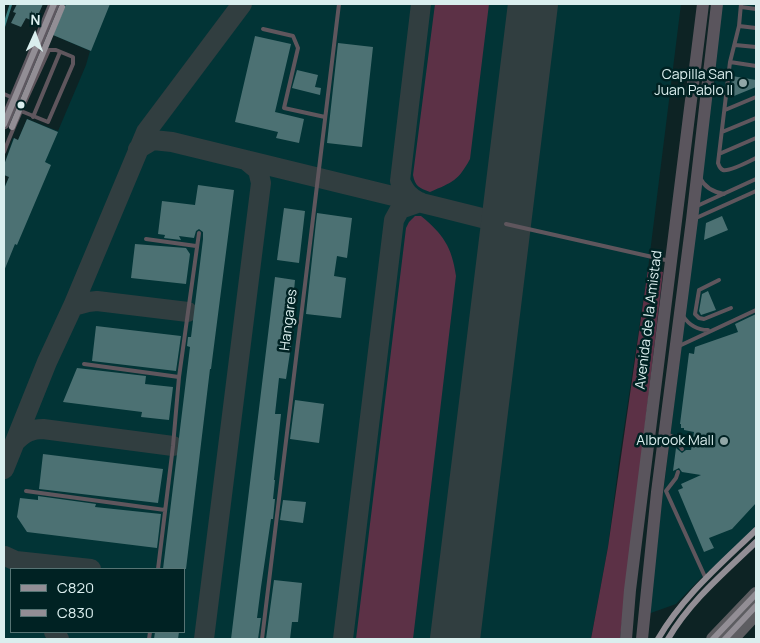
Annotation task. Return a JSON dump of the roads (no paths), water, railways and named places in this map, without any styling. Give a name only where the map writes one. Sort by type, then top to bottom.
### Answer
[{"type":"highway","points":[[713,639],[756,594]]},
{"type":"highway","points":[[732,639],[756,613]]},
{"type":"highway","points":[[742,639],[756,621]]},
{"type":"main road","points":[[7,129],[9,96],[54,4]]},
{"type":"main road","name":"Avenida de la Amistad","points":[[626,639],[631,580],[703,4]]},
{"type":"main road","name":"Avenida de la Amistad","points":[[642,639],[646,597],[662,491],[664,433],[718,4]]},
{"type":"lane","name":"Hangares","points":[[262,639],[339,4]]},
{"type":"lane","points":[[756,9],[741,6],[739,26],[730,62],[718,163],[723,170],[756,158]]},
{"type":"lane","points":[[739,26],[756,28]]},
{"type":"lane","points":[[263,29],[293,36],[298,48],[284,108],[325,117]]},
{"type":"lane","points":[[735,45],[756,47]]},
{"type":"lane","points":[[4,152],[7,129],[21,112],[49,50],[73,57],[73,64],[50,120],[46,122],[21,112]]},
{"type":"lane","points":[[33,116],[60,52]]},
{"type":"lane","points":[[730,62],[756,66]]},
{"type":"lane","points":[[724,110],[756,97]]},
{"type":"lane","points":[[722,132],[756,118]]},
{"type":"lane","points":[[719,154],[756,138]]},
{"type":"lane","points":[[698,172],[704,185],[724,194]]},
{"type":"lane","points":[[677,212],[693,214],[724,194],[756,179]]},
{"type":"lane","points":[[677,212],[693,214],[756,191]]},
{"type":"lane","points":[[506,224],[671,262]]},
{"type":"lane","points":[[158,568],[179,378],[198,233]]},
{"type":"lane","points":[[146,239],[196,246]]},
{"type":"lane","points":[[720,280],[699,290],[696,314],[704,319],[731,308]]},
{"type":"lane","points":[[680,310],[688,323],[702,330],[710,330]]},
{"type":"lane","points":[[675,348],[756,310]]},
{"type":"lane","points":[[84,364],[179,378]]},
{"type":"lane","points":[[664,433],[674,437],[682,449]]},
{"type":"lane","points":[[678,472],[676,478],[662,491],[706,580]]},
{"type":"lane","points":[[26,492],[165,510]]},
{"type":"lane","points":[[658,639],[672,616],[756,530]]},
{"type":"waterway","points":[[4,26],[11,4]]},
{"type":"place","name":"Capilla San Juan Pablo II","points":[[743,83]]},
{"type":"place","name":"Albrook Mall","points":[[724,441]]}]
